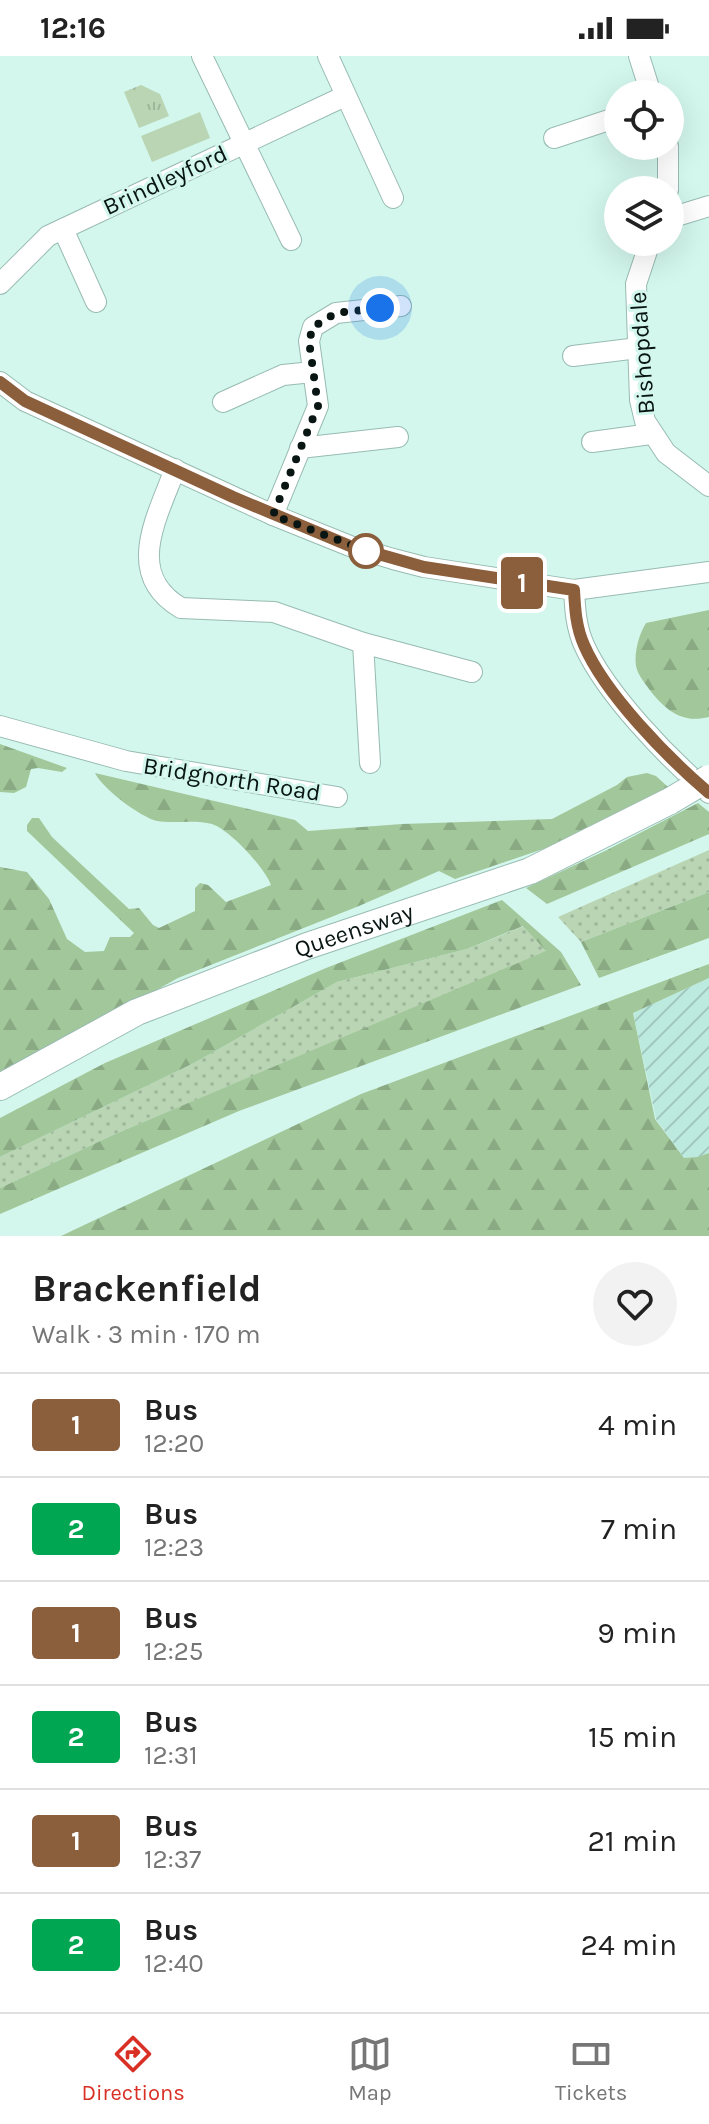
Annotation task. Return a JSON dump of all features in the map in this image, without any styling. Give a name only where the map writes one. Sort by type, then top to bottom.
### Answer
[{"type":"main road","name":"Queensway","points":[[0,1087],[137,1012],[307,946],[530,871],[670,801],[709,778]]},
{"type":"street","points":[[202,56],[291,240]]},
{"type":"street","points":[[328,56],[393,198]]},
{"type":"street","points":[[639,56],[647,80]]},
{"type":"street","name":"Brindleyford","points":[[0,284],[48,236],[345,96]]},
{"type":"street","points":[[554,138],[604,122]]},
{"type":"street","points":[[684,214],[709,206]]},
{"type":"street","points":[[63,229],[96,302]]},
{"type":"street","name":"Bishopdale","points":[[645,256],[636,284],[640,400],[645,421],[666,453],[701,467],[709,486]]},
{"type":"street","points":[[273,515],[318,406],[309,341],[313,327],[336,313],[401,306]]},
{"type":"street","points":[[573,356],[638,348]]},
{"type":"street","points":[[223,402],[283,375],[313,372]]},
{"type":"street","points":[[0,382],[25,401],[273,515],[350,546],[403,562],[574,590],[709,572]]},
{"type":"street","points":[[592,442],[651,434]]},
{"type":"street","points":[[300,448],[398,437]]},
{"type":"street","points":[[175,469],[147,550],[150,572],[166,598],[181,608],[274,612],[363,643],[472,672]]},
{"type":"street","points":[[574,590],[579,632],[584,647],[601,673],[656,741],[709,793]]},
{"type":"street","points":[[363,643],[370,763]]},
{"type":"street","name":"Bridgnorth Road","points":[[0,726],[126,761],[337,797]]},
{"type":"shaded area","points":[[709,978],[709,1153],[698,1158],[684,1158],[656,1119],[633,1013]]},
{"type":"green space","points":[[141,85],[160,94],[169,116],[139,128],[124,92]]},
{"type":"green space","points":[[200,112],[210,138],[152,162],[141,136]]},
{"type":"green space","points":[[709,610],[709,717],[690,719],[668,709],[649,689],[637,669],[636,649],[646,623]]},
{"type":"green space","points":[[0,744],[67,768],[62,772],[31,769],[26,787],[14,793],[0,792]]},
{"type":"green space","points":[[95,773],[295,820],[308,831],[552,819],[627,777],[647,773],[656,776],[668,787],[546,848],[455,879],[439,871],[178,978],[0,1077],[0,867],[27,872],[49,899],[67,939],[85,952],[104,951],[110,937],[130,937],[134,933],[27,831],[32,818],[39,818],[52,837],[129,909],[139,908],[159,928],[195,911],[195,888],[200,883],[208,885],[226,902],[271,885],[246,850],[219,828],[212,824],[164,822],[150,818],[113,794]]},
{"type":"green space","points":[[698,803],[709,812],[709,834],[547,904],[526,888],[607,850]]},
{"type":"green space","points":[[709,850],[709,892],[581,942],[558,917]]},
{"type":"green space","points":[[709,892],[709,938],[599,978],[581,942]]},
{"type":"green space","points":[[502,900],[561,952],[581,985],[239,1111],[0,1214],[0,1188],[113,1135],[546,951],[523,926],[467,949],[337,982],[194,1063],[0,1157],[0,1118],[105,1063],[326,968]]},
{"type":"green space","points":[[524,926],[547,952],[113,1135],[0,1188],[0,1157],[194,1063],[337,982],[467,949]]},
{"type":"green space","points":[[709,964],[709,978],[633,1013],[655,1119],[684,1158],[709,1153],[709,1236],[61,1236],[361,1094]]},
{"type":"bus line","name":"1","points":[[0,382],[25,401],[273,515],[350,546],[424,567],[574,590],[579,632],[584,647],[601,673],[656,741],[709,793]]},
{"type":"route","points":[[366,551],[372,553],[273,515],[318,406],[309,341],[313,327],[336,313],[380,308]]}]
